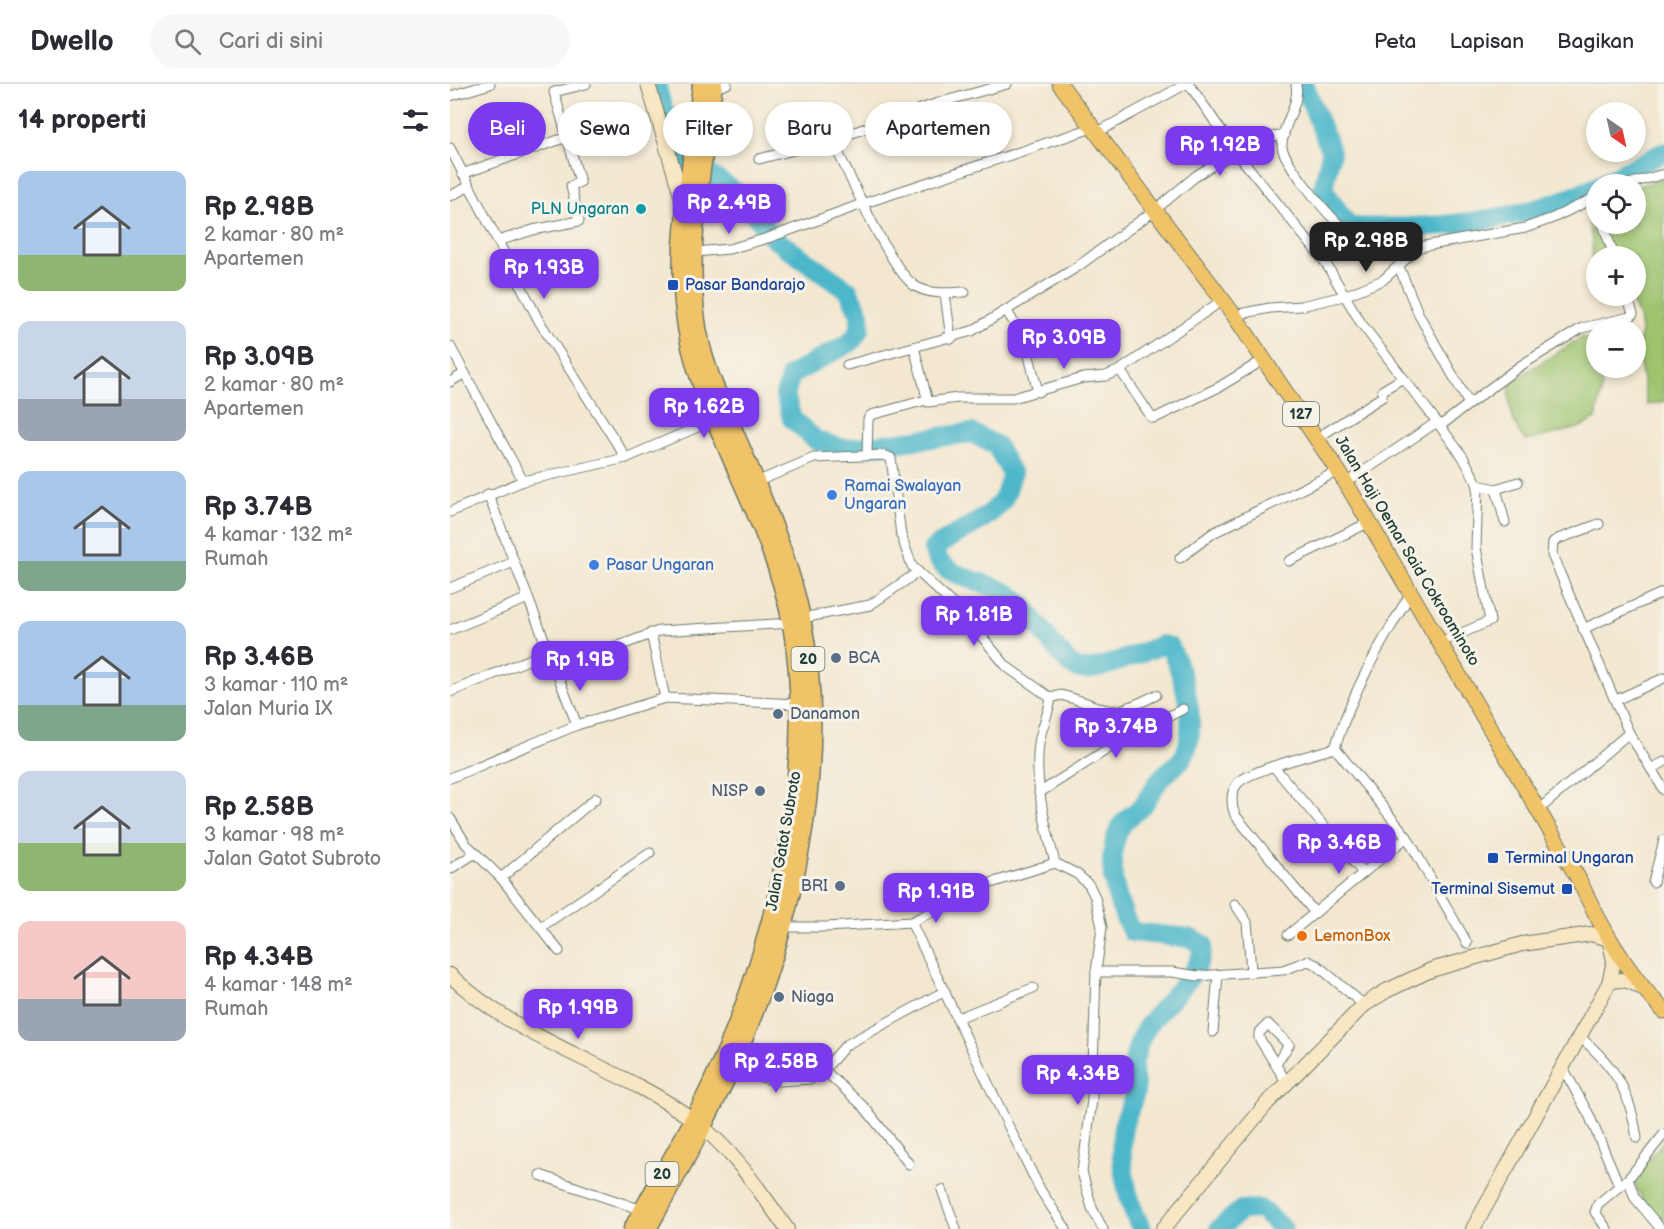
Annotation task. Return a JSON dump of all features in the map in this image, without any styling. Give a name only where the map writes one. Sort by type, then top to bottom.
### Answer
[{"type":"highway","name":"Jalan Gatot Subroto","points":[[710,102],[714,85]]},
{"type":"highway","name":"Jalan Gatot Subroto","points":[[648,1229],[698,1123],[769,926],[796,784],[799,704],[796,620],[763,530],[696,368],[686,326],[681,261],[685,207],[695,156]]},
{"type":"highway","name":"Jalan Gatot Subroto","points":[[632,1229],[642,1209],[730,1071],[761,993],[783,927],[802,836],[812,772],[811,679],[796,620],[784,553],[712,379],[702,348],[695,303],[695,252],[701,156]]},
{"type":"main road","points":[[648,84],[685,207]]},
{"type":"main road","name":"Jalan Haji Oemar Said Cokroaminoto","points":[[1060,84],[1234,315],[1317,438],[1442,642],[1537,811],[1578,878],[1609,939]]},
{"type":"main road","points":[[1163,1229],[1287,1083],[1364,1005],[1408,979],[1431,969],[1522,944],[1591,934],[1609,939],[1614,962],[1609,983],[1473,1229]]},
{"type":"main road","name":"127","points":[[1609,939],[1642,988],[1662,1011]]},
{"type":"main road","points":[[1609,983],[1617,979],[1626,980],[1642,988]]},
{"type":"main road","points":[[452,982],[517,1026],[653,1095],[698,1123],[726,1151],[788,1229]]},
{"type":"street","points":[[450,96],[490,84]]},
{"type":"street","points":[[558,106],[554,92],[586,84]]},
{"type":"street","points":[[853,133],[938,103],[1007,84]]},
{"type":"street","points":[[695,252],[729,249],[768,238],[865,203],[1094,130],[1187,84],[1236,152],[1325,262],[1361,324],[1463,457],[1478,485],[1476,548],[1490,621],[1442,642]]},
{"type":"street","points":[[1296,84],[1296,104],[1284,136],[1283,153],[1340,226],[1376,238],[1419,247],[1525,228],[1586,205]]},
{"type":"street","points":[[848,365],[951,339],[972,331],[1077,267],[1155,210],[1197,175],[1259,137],[1284,136]]},
{"type":"street","points":[[462,174],[558,140]]},
{"type":"street","points":[[450,148],[468,187],[539,321],[626,458]]},
{"type":"street","points":[[498,242],[533,230],[579,221],[571,186],[580,182],[572,156]]},
{"type":"street","points":[[759,159],[771,156]]},
{"type":"street","points":[[840,156],[885,245],[906,278],[922,289],[945,294],[965,292]]},
{"type":"street","points":[[1646,179],[1664,174]]},
{"type":"street","points":[[450,196],[468,187]]},
{"type":"street","points":[[1234,315],[1270,308],[1301,306],[1344,296],[1383,280],[1419,247]]},
{"type":"street","points":[[1399,267],[1419,315],[1469,404]]},
{"type":"street","points":[[945,294],[951,339]]},
{"type":"street","points":[[867,455],[868,419],[871,415],[926,400],[930,403],[958,398],[1001,400],[1038,392],[1083,378],[1095,379],[1120,370],[1223,300]]},
{"type":"street","points":[[1180,558],[1213,533],[1342,477],[1438,424],[1520,366],[1582,328],[1630,317],[1633,314],[1630,306]]},
{"type":"street","points":[[1007,311],[1026,344],[1038,392]]},
{"type":"street","points":[[450,346],[523,481]]},
{"type":"street","points":[[914,347],[926,400]]},
{"type":"street","points":[[1120,370],[1152,418],[1155,418],[1219,387],[1264,359]]},
{"type":"street","points":[[450,382],[465,373]]},
{"type":"street","points":[[1317,438],[1382,397],[1383,390],[1403,378]]},
{"type":"street","points":[[450,512],[523,481],[626,458],[716,419]]},
{"type":"street","points":[[756,482],[814,458],[883,455],[892,461],[901,535],[908,558],[918,572],[963,615],[1013,672],[1051,698]]},
{"type":"street","points":[[1478,485],[1496,489],[1518,483]]},
{"type":"street","points":[[1496,489],[1506,522]]},
{"type":"street","points":[[488,494],[577,725]]},
{"type":"street","points":[[1289,561],[1370,522]]},
{"type":"street","points":[[1599,524],[1558,539],[1551,548],[1552,555],[1629,733],[1664,790]]},
{"type":"street","points":[[450,588],[514,562]]},
{"type":"street","points":[[557,669],[651,633],[796,620],[870,605],[918,572]]},
{"type":"street","points":[[1335,748],[1346,713],[1360,683],[1412,591]]},
{"type":"street","points":[[1583,629],[1664,592]]},
{"type":"street","points":[[450,630],[528,598]]},
{"type":"street","points":[[651,633],[665,698]]},
{"type":"street","points":[[450,692],[550,651]]},
{"type":"street","points":[[1616,700],[1664,678]]},
{"type":"street","points":[[1051,698],[1061,695],[1105,712],[1112,712],[1133,707],[1156,695]]},
{"type":"street","points":[[450,778],[577,725],[665,698],[799,704]]},
{"type":"street","points":[[1051,698],[1039,741],[1039,793],[1055,863]]},
{"type":"street","points":[[1039,793],[1117,743],[1183,708]]},
{"type":"street","points":[[1537,811],[1629,733]]},
{"type":"street","points":[[1315,913],[1232,808],[1238,784],[1254,774],[1335,748]]},
{"type":"street","points":[[1335,748],[1407,837],[1467,943]]},
{"type":"street","points":[[1651,769],[1664,762]]},
{"type":"street","points":[[1274,767],[1363,873]]},
{"type":"street","points":[[501,878],[596,798]]},
{"type":"street","points":[[450,818],[474,854],[501,878],[559,951]]},
{"type":"street","points":[[1288,935],[1407,837]]},
{"type":"street","points":[[1653,882],[1664,840]]},
{"type":"street","points":[[541,927],[650,853]]},
{"type":"street","points":[[450,869],[474,854]]},
{"type":"street","points":[[783,927],[911,922],[990,882],[1055,863],[1084,879],[1095,897],[1102,927],[1096,972],[1092,1100],[1082,1172],[1092,1208],[1103,1229]]},
{"type":"street","points":[[1235,904],[1247,922],[1251,970]]},
{"type":"street","points":[[911,922],[1025,1160],[1066,1229]]},
{"type":"street","points":[[1096,972],[1172,972],[1198,976],[1218,975],[1251,970],[1290,969],[1308,961],[1317,964],[1364,1005]]},
{"type":"street","points":[[1214,1032],[1218,975]]},
{"type":"street","points":[[958,1018],[1034,988]]},
{"type":"street","points":[[730,1071],[793,1082],[811,1079],[824,1070],[846,1045],[945,992]]},
{"type":"street","points":[[1580,1037],[1614,1070],[1633,1109],[1637,1138]]},
{"type":"street","points":[[1276,1064],[1287,1083]]},
{"type":"street","points":[[1562,1066],[1589,1115],[1619,1185]]},
{"type":"street","points":[[824,1070],[865,1108],[909,1164]]},
{"type":"street","points":[[1607,1229],[1595,1212],[1598,1204],[1628,1179],[1664,1134]]},
{"type":"street","points":[[540,1175],[642,1209]]},
{"type":"street","points":[[1628,1179],[1635,1197],[1660,1229]]},
{"type":"street","points":[[942,1190],[956,1229]]},
{"type":"green space","points":[[1664,178],[1664,402],[1647,405],[1642,378],[1646,378],[1646,318],[1639,318],[1634,306],[1646,306],[1646,246],[1592,246],[1591,234],[1646,234],[1646,184]]},
{"type":"green space","points":[[1582,337],[1586,338],[1586,378],[1601,378],[1602,388],[1596,419],[1578,428],[1526,441],[1514,422],[1509,397],[1511,382]]},
{"type":"green space","points":[[1664,1141],[1664,1226],[1642,1199],[1634,1182],[1637,1173]]},
{"type":"waterway","points":[[657,84],[661,102],[682,156],[740,195],[773,238],[848,290],[860,314],[860,329],[851,342],[791,375],[785,395],[792,419],[817,441],[845,449],[971,433],[996,445],[1012,474],[1004,498],[987,515],[933,549],[938,560],[957,574],[1006,592],[1016,599],[1065,659],[1080,669],[1108,665],[1162,645],[1170,647],[1188,700],[1189,742],[1183,757],[1157,783],[1144,804],[1121,826],[1113,852],[1112,866],[1116,894],[1132,932],[1189,938],[1203,944],[1195,970],[1148,1026],[1141,1038],[1134,1061],[1135,1092],[1123,1127],[1122,1152],[1128,1193],[1142,1229]]},
{"type":"waterway","points":[[1304,84],[1331,152],[1323,189],[1349,227],[1411,227],[1475,221],[1538,208],[1586,191]]},
{"type":"waterway","points":[[1621,174],[1664,152]]},
{"type":"waterway","points":[[1219,1229],[1241,1210],[1260,1209],[1283,1229]]},
{"type":"place","name":"PLN Ungaran","points":[[641,209]]},
{"type":"place","name":"Pasar Bandarajo","points":[[673,285]]},
{"type":"place","name":"Ramai Swalayan Ungaran","points":[[832,495]]},
{"type":"place","name":"Pasar Ungaran","points":[[594,565]]},
{"type":"place","name":"BCA","points":[[836,658]]},
{"type":"place","name":"Danamon","points":[[778,714]]},
{"type":"place","name":"NISP","points":[[760,791]]},
{"type":"place","name":"Terminal Ungaran","points":[[1493,858]]},
{"type":"place","name":"BRI","points":[[840,886]]},
{"type":"place","name":"Terminal Sisemut","points":[[1567,889]]},
{"type":"place","name":"LemonBox","points":[[1302,936]]},
{"type":"place","name":"Niaga","points":[[779,997]]}]
